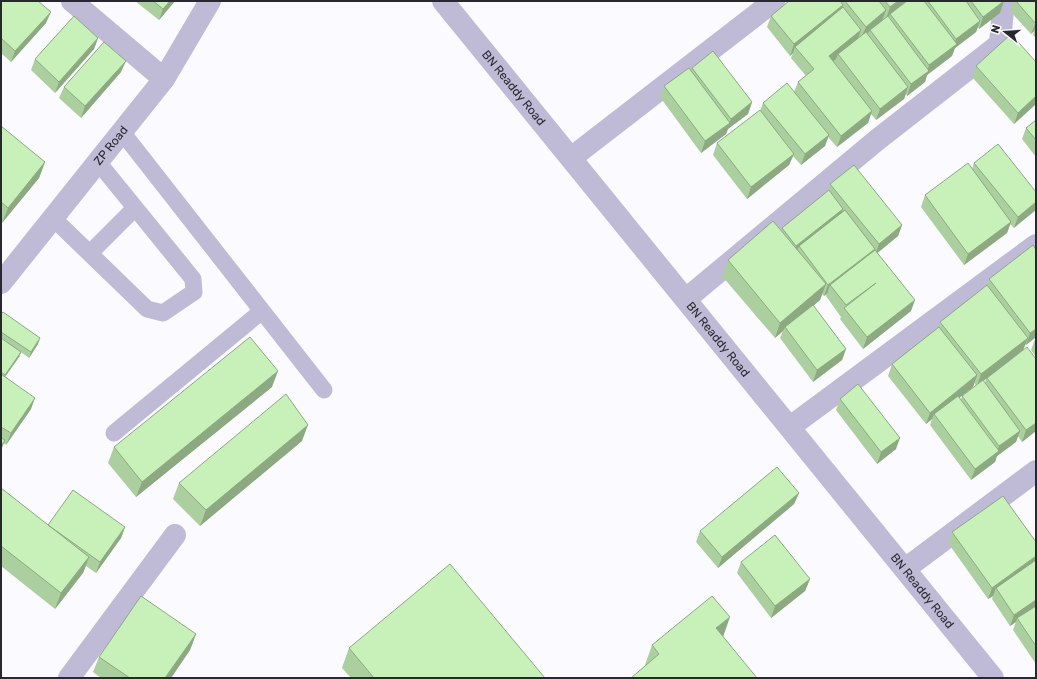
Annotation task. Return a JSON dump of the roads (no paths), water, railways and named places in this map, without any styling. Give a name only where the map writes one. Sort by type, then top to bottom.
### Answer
[{"type":"street","points":[[72,1],[164,80]]},
{"type":"street","name":"ZP Road","points":[[1,283],[164,80],[210,1]]},
{"type":"street","points":[[571,158],[774,1]]},
{"type":"street","points":[[686,299],[877,140],[1000,44],[1003,9],[1012,1]]},
{"type":"street","name":"BN Readdy Road","points":[[447,2],[571,158],[993,678]]},
{"type":"street","points":[[790,428],[1036,245]]},
{"type":"street","points":[[905,569],[1036,471]]},
{"type":"street","points":[[69,678],[174,535]]},
{"type":"lane","points":[[122,132],[324,390]]},
{"type":"lane","points":[[53,218],[147,309],[163,313],[194,292],[193,279],[98,162]]},
{"type":"lane","points":[[90,253],[135,208]]},
{"type":"lane","points":[[114,433],[262,311]]}]
